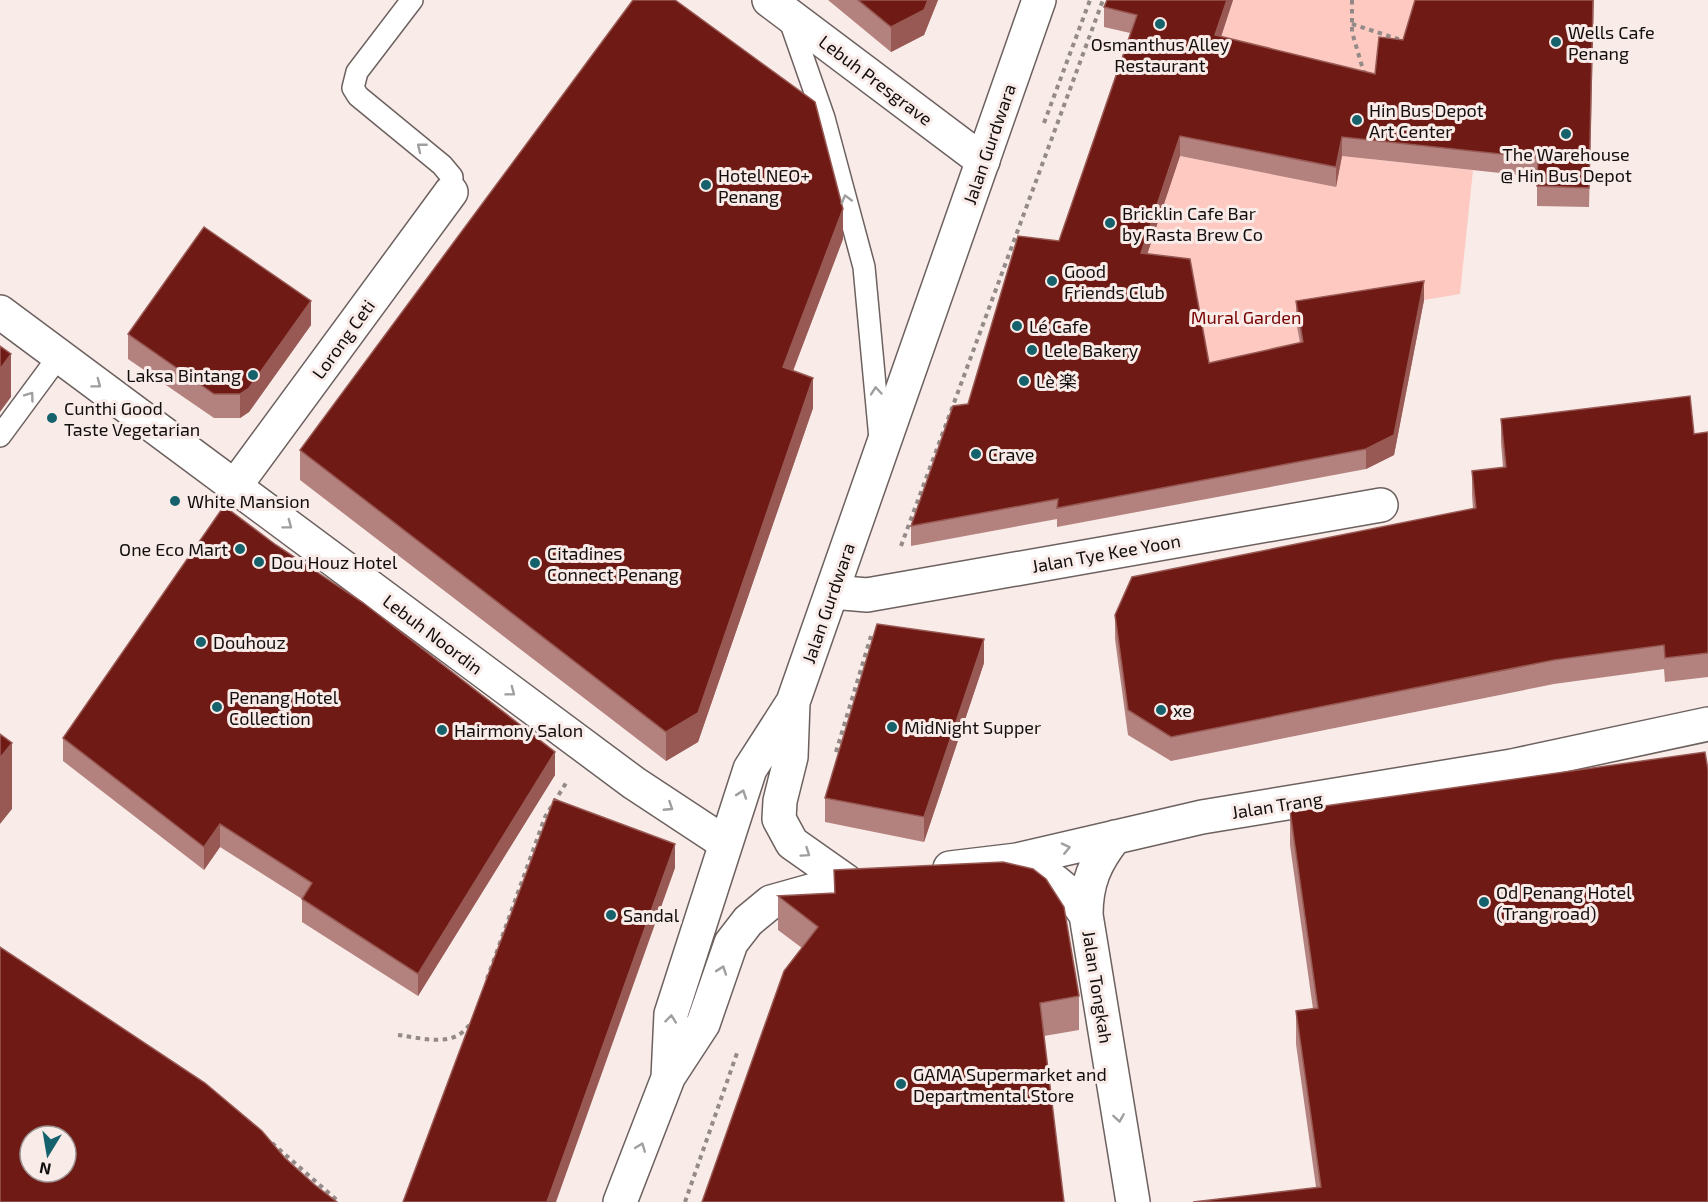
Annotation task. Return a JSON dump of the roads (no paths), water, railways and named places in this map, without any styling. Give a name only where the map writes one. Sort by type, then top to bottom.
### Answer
[{"type":"street","name":"Jalan Gurdwara","points":[[620,1202],[668,1078],[671,1014],[750,769],[793,702],[1039,0]]},
{"type":"street","name":"Lebuh Presgrave","points":[[778,7],[983,161]]},
{"type":"street","name":"Lorong Ceti","points":[[235,486],[451,192]]},
{"type":"street","name":"Lebuh Noordin","points":[[0,312],[634,783],[725,843]]},
{"type":"street","name":"Jalan Tye Kee Yoon","points":[[832,592],[867,595],[1381,505]]},
{"type":"street","points":[[793,702],[791,757],[780,801],[779,819],[792,843],[846,880]]},
{"type":"street","name":"Jalan Trang","points":[[926,871],[1017,860],[1202,817],[1512,766],[1708,724]]},
{"type":"street","name":"Jalan Tongkah","points":[[1115,837],[1093,870],[1086,897],[1086,915],[1133,1202]]},
{"type":"street","name":"Jalan Tongkah","points":[[1017,860],[1059,883],[1078,902],[1086,915]]},
{"type":"street","points":[[668,1078],[703,1024],[731,943],[748,921],[771,902],[846,880],[880,876]]},
{"type":"lane","points":[[412,0],[357,72],[353,88],[358,96],[442,165],[452,177],[451,192]]},
{"type":"lane","points":[[778,7],[824,118],[864,267],[881,449]]},
{"type":"lane","points":[[0,436],[59,356]]},
{"type":"place","name":"Osmanthus Alley Restaurant","points":[[1160,24]]},
{"type":"place","name":"Wells Cafe Penang","points":[[1556,42]]},
{"type":"place","name":"Hin Bus Depot Art Center","points":[[1357,120]]},
{"type":"place","name":"The Warehouse @ Hin Bus Depot","points":[[1566,134]]},
{"type":"place","name":"Hotel NEO+ Penang","points":[[706,185]]},
{"type":"place","name":"Bricklin Cafe Bar by Rasta Brew Co","points":[[1110,223]]},
{"type":"place","name":"Good Friends Club","points":[[1052,281]]},
{"type":"place","name":"Lé Cafe","points":[[1017,326]]},
{"type":"place","name":"Lele Bakery","points":[[1032,350]]},
{"type":"place","name":"Laksa Bintang","points":[[253,375]]},
{"type":"place","name":"Lè 楽","points":[[1024,381]]},
{"type":"place","name":"Cunthi Good Taste Vegetarian","points":[[52,418]]},
{"type":"place","name":"Crave","points":[[976,454]]},
{"type":"place","name":"White Mansion","points":[[175,501]]},
{"type":"place","name":"One Eco Mart","points":[[240,549]]},
{"type":"place","name":"Dou Houz Hotel","points":[[259,562]]},
{"type":"place","name":"Citadines Connect Penang","points":[[535,563]]},
{"type":"place","name":"Douhouz","points":[[201,642]]},
{"type":"place","name":"Penang Hotel Collection","points":[[217,707]]},
{"type":"place","name":"xe","points":[[1161,710]]},
{"type":"place","name":"MidNight Supper","points":[[892,727]]},
{"type":"place","name":"Hairmony Salon","points":[[442,730]]},
{"type":"place","name":"Od Penang Hotel (Trang road)","points":[[1484,902]]},
{"type":"place","name":"Sandal","points":[[611,915]]},
{"type":"place","name":"GAMA Supermarket and Departmental Store","points":[[901,1084]]},
{"type":"park label","name":"Mural Garden","points":[[1246,317]]}]
